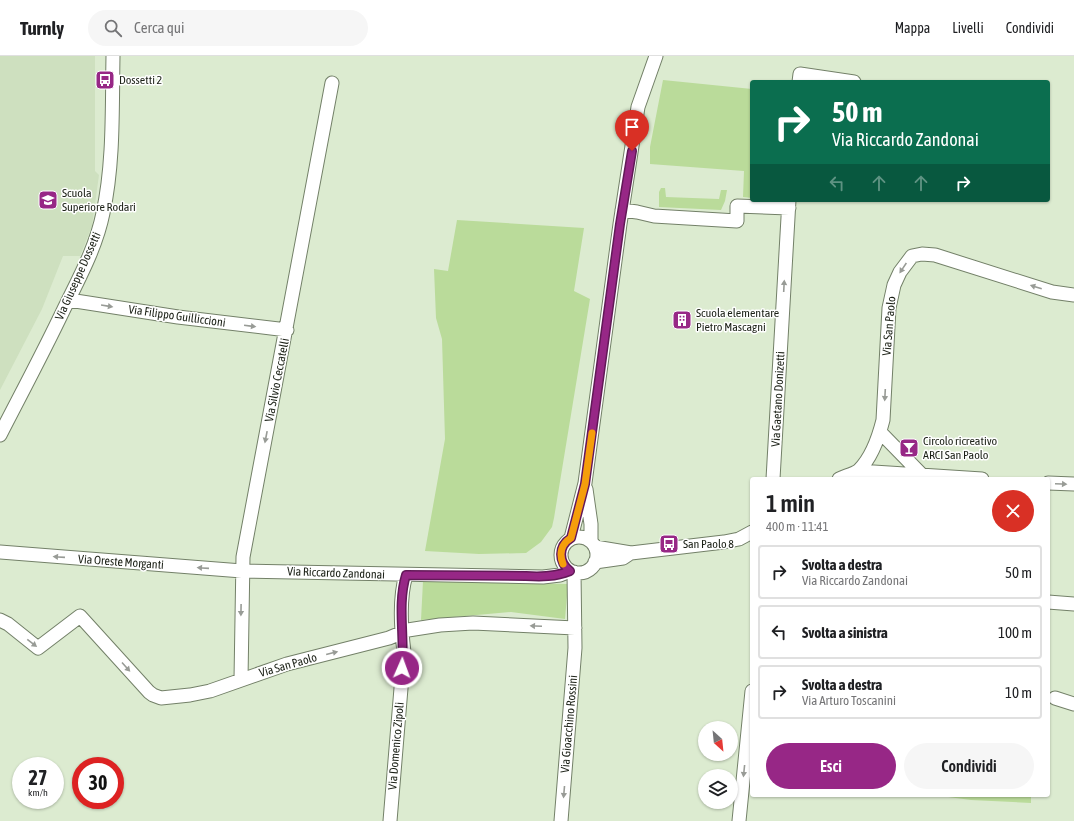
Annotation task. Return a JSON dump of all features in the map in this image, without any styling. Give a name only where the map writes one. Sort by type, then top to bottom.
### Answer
[{"type":"street","name":"Via Giuseppe Dossetti","points":[[0,436],[68,300],[94,244],[104,212],[110,157],[113,56]]},
{"type":"street","points":[[571,538],[585,484],[622,210],[638,107],[656,56]]},
{"type":"street","points":[[799,80],[800,74],[840,80]]},
{"type":"street","name":"Via Silvio Ceccatelli","points":[[241,679],[243,557],[287,330],[332,84]]},
{"type":"street","points":[[622,210],[654,216],[737,221],[737,206],[789,204]]},
{"type":"street","name":"Via Gaetano Donizetti","points":[[773,477],[789,204]]},
{"type":"street","name":"Via San Paolo","points":[[858,471],[872,451],[880,432],[883,420],[889,308],[894,286],[900,272],[912,256],[922,254],[935,255],[1052,292],[1074,295]]},
{"type":"street","name":"Via Filippo Guilliccioni","points":[[68,300],[178,317],[287,330]]},
{"type":"street","points":[[880,432],[923,477]]},
{"type":"street","points":[[844,477],[858,471],[923,477]]},
{"type":"street","points":[[1050,483],[1074,484]]},
{"type":"street","points":[[585,484],[593,544],[597,554],[592,567],[582,572],[572,571],[564,565],[561,558],[562,547],[571,538],[584,538],[593,544],[631,553],[724,542],[750,533]]},
{"type":"street","name":"Via Oreste Morganti","points":[[0,552],[242,571]]},
{"type":"street","points":[[595,562],[623,558],[631,553]]},
{"type":"street","name":"Via Riccardo Zandonai","points":[[526,576],[556,564],[561,558]]},
{"type":"street","name":"Via Riccardo Zandonai","points":[[242,571],[543,577],[560,575],[572,571]]},
{"type":"street","points":[[572,571],[575,628]]},
{"type":"street","name":"Via Domenico Zipoli","points":[[390,821],[404,652],[401,632],[403,585],[406,575]]},
{"type":"street","points":[[1050,602],[1074,604]]},
{"type":"street","name":"Via San Paolo","points":[[0,620],[8,624],[38,648],[80,616],[149,692],[157,697],[190,695],[210,691],[287,664],[389,638],[408,630],[440,624],[473,623],[575,628]]},
{"type":"street","name":"Via Gioacchino Rossini","points":[[561,821],[575,648],[575,628]]},
{"type":"street","points":[[1054,698],[1074,704]]},
{"type":"street","points":[[739,821],[750,711]]},
{"type":"shaded area","name":"Scuola Superiore Rodari","points":[[0,56],[95,56],[95,171],[99,175],[92,226],[80,256],[63,256],[42,309],[0,390]]},
{"type":"green space","points":[[663,80],[750,89],[750,198],[743,197],[744,171],[650,164],[650,147]]},
{"type":"green space","points":[[661,188],[665,188],[666,197],[719,199],[721,190],[727,190],[725,201],[721,210],[659,207],[659,192]]},
{"type":"green space","points":[[457,220],[584,228],[574,291],[590,299],[554,518],[552,527],[541,542],[526,553],[479,554],[425,551],[445,439],[442,339],[436,318],[434,269],[448,271]]},
{"type":"green space","points":[[423,581],[568,584],[565,619],[511,612],[421,620]]},
{"type":"green space","points":[[948,797],[1031,797],[1031,803],[971,800]]},
{"type":"slow traffic","points":[[563,564],[561,558],[562,547],[571,538],[575,523],[585,484],[592,433]]},
{"type":"place","name":"Dossetti 2","points":[[105,80]]},
{"type":"place","name":"Scuola Superiore Rodari","points":[[48,200]]},
{"type":"place","name":"Scuola elementare Pietro Mascagni","points":[[682,320]]},
{"type":"place","name":"Circolo ricreativo ARCI San Paolo","points":[[909,448]]},
{"type":"place","name":"San Paolo 8","points":[[669,544]]},
{"type":"route","points":[[402,668],[404,652],[401,632],[403,585],[406,575],[543,577],[560,575],[570,571],[564,565],[561,558],[561,552],[562,547],[571,538],[585,484],[620,224],[632,151]]}]
